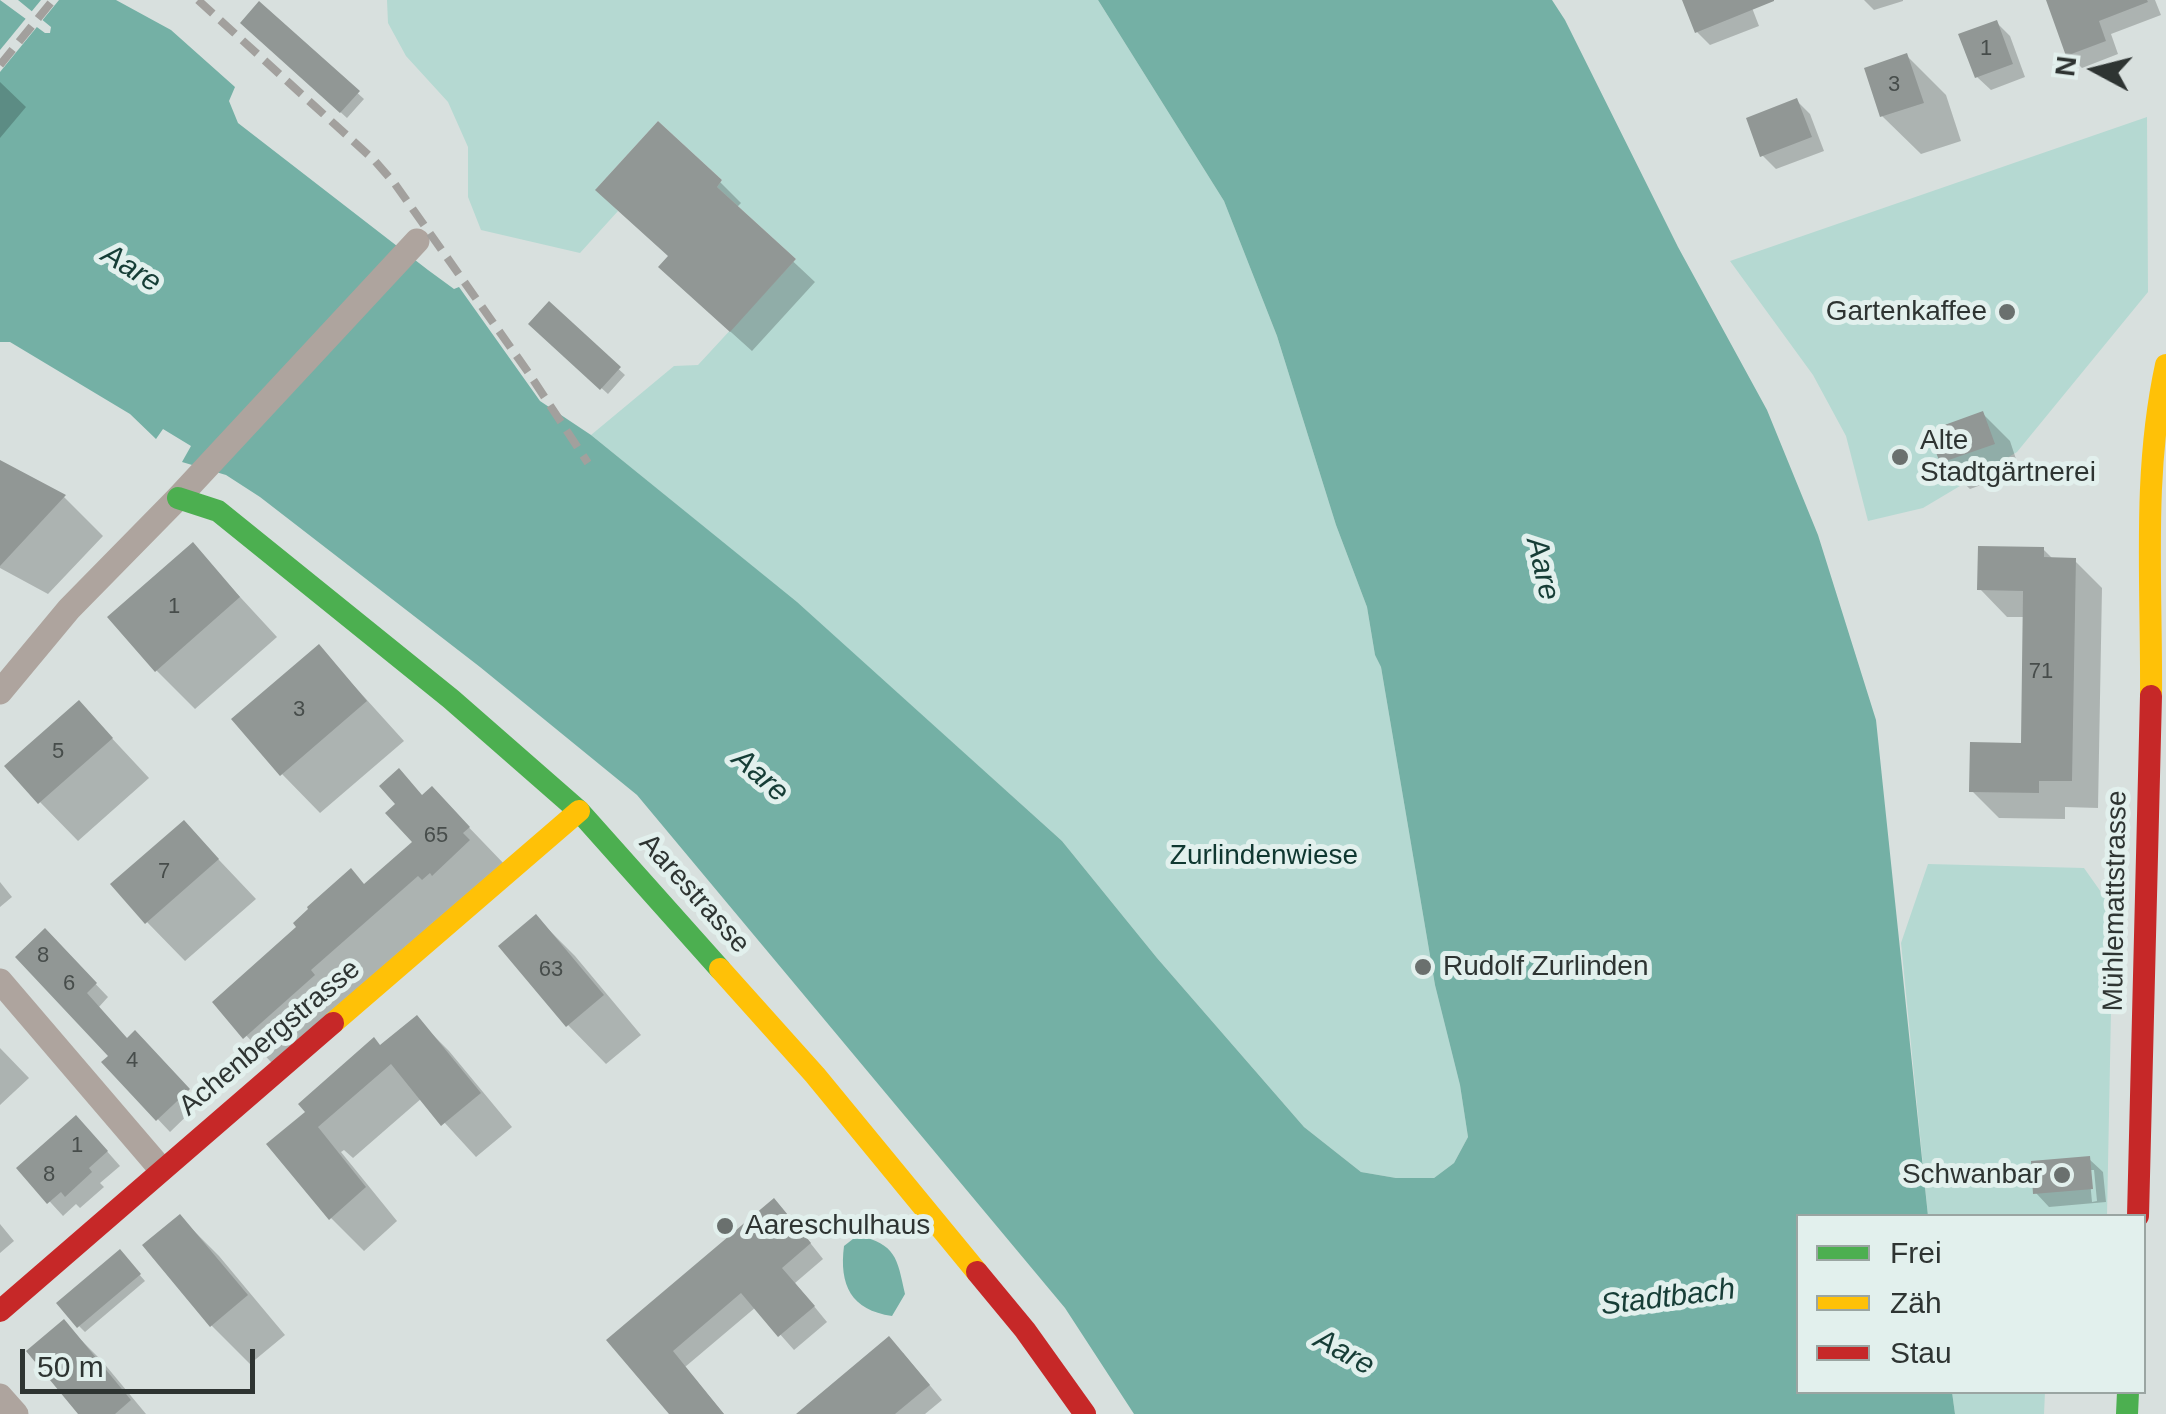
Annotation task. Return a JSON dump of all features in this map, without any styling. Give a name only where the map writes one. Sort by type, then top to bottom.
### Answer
[{"type":"street","points":[[0,692],[68,609],[178,498],[418,241]]},
{"type":"street","name":"Mühlemattstrasse","points":[[2138,1214],[2152,587],[2150,452],[2166,364]]},
{"type":"street","name":"Aarestrasse","points":[[178,498],[218,511],[270,551],[451,699],[579,811],[815,1075],[1025,1330],[1085,1414]]},
{"type":"street","name":"Mühlemattstrasse","points":[[2152,587],[2166,532]]},
{"type":"street","name":"Achenbergstrasse","points":[[0,1311],[579,811]]},
{"type":"street","points":[[0,981],[161,1170]]},
{"type":"street","points":[[0,1396],[16,1414]]},
{"type":"green space","name":"Zurlindenwiese","points":[[387,0],[1098,0],[1224,201],[1277,336],[1336,525],[1367,607],[1375,655],[1381,667],[1435,985],[1460,1085],[1468,1137],[1454,1163],[1434,1178],[1396,1178],[1361,1172],[1304,1127],[1157,958],[1062,841],[797,603],[591,435],[674,366],[698,365],[796,259],[717,187],[722,180],[658,121],[596,189],[618,211],[580,253],[481,230],[468,197],[468,147],[448,102],[406,56],[388,23]]},
{"type":"green space","points":[[2147,117],[2148,292],[2017,452],[1923,508],[1868,521],[1846,436],[1813,375],[1730,261]]},
{"type":"green space","points":[[1928,864],[2084,868],[2113,909],[2107,1214],[1928,1214],[1901,943]]},
{"type":"green space","points":[[1952,1394],[2045,1394],[2044,1414],[1955,1414]]},
{"type":"water","points":[[0,0],[50,33],[51,27],[18,0],[116,0],[171,30],[235,87],[229,101],[238,123],[428,270],[454,289],[459,287],[540,401],[591,435],[797,602],[1062,841],[1157,958],[1304,1127],[1361,1172],[1396,1178],[1434,1178],[1454,1163],[1468,1137],[1460,1085],[1435,985],[1381,667],[1375,655],[1367,607],[1336,525],[1277,336],[1224,201],[1098,0],[1552,0],[1678,247],[1767,410],[1818,535],[1876,720],[1928,1214],[1796,1214],[1796,1394],[1952,1394],[1955,1414],[1134,1414],[1065,1308],[637,795],[480,667],[260,497],[226,475],[182,462],[191,446],[163,429],[156,439],[130,414],[10,342],[0,342]]},
{"type":"water","points":[[858,1235],[880,1243],[897,1262],[905,1294],[892,1316],[866,1308],[846,1284],[844,1246]]},
{"type":"pier","points":[[41,0],[59,0],[0,72],[0,50]]},
{"type":"building","points":[[1682,0],[1774,0],[1774,1],[1695,33]]},
{"type":"building","points":[[2046,0],[2148,2],[2099,21],[2106,41],[2066,56]]},
{"type":"building","points":[[259,1],[360,91],[340,113],[240,23]]},
{"type":"building","points":[[1997,20],[2013,64],[1975,78],[1958,34]]},
{"type":"building","points":[[1907,53],[1924,103],[1880,117],[1864,68]]},
{"type":"building","points":[[1797,98],[1812,137],[1760,157],[1746,118]]},
{"type":"building","points":[[658,121],[722,180],[717,187],[796,259],[730,332],[658,267],[668,256],[595,190]]},
{"type":"building","points":[[549,301],[621,367],[600,390],[528,324]]},
{"type":"building","points":[[1983,411],[1995,444],[1940,463],[1928,431]]},
{"type":"building","points":[[0,460],[66,495],[0,566]]},
{"type":"building","points":[[193,542],[240,597],[155,672],[107,617]]},
{"type":"building","points":[[1978,546],[2044,547],[2044,557],[2076,558],[2072,781],[2039,781],[2039,793],[1969,792],[1970,742],[2021,743],[2023,591],[1977,590]]},
{"type":"building","points":[[319,644],[367,701],[280,776],[231,719]]},
{"type":"building","points":[[79,700],[113,738],[38,804],[4,766]]},
{"type":"building","points":[[399,768],[422,795],[432,786],[470,827],[463,833],[470,840],[432,876],[430,873],[422,880],[418,876],[311,970],[315,975],[243,1039],[212,1002],[296,927],[293,923],[307,907],[351,868],[364,884],[412,842],[385,813],[395,804],[379,786]]},
{"type":"building","points":[[184,820],[219,859],[145,924],[110,884]]},
{"type":"building","points":[[536,914],[604,995],[566,1027],[498,946]]},
{"type":"building","points":[[45,928],[97,983],[87,993],[127,1038],[135,1030],[190,1089],[156,1121],[101,1062],[108,1056],[15,957]]},
{"type":"building","points":[[417,1015],[481,1093],[441,1126],[391,1064],[318,1127],[366,1187],[329,1220],[266,1144],[305,1112],[298,1104],[374,1037],[380,1045]]},
{"type":"building","points":[[76,1115],[108,1151],[65,1197],[61,1192],[47,1204],[16,1168]]},
{"type":"building","name":"Schwanbar","points":[[2090,1156],[2093,1189],[2033,1194],[2031,1161]]},
{"type":"building","points":[[774,1198],[811,1243],[782,1268],[815,1306],[778,1337],[741,1293],[673,1351],[724,1414],[669,1414],[606,1340]]},
{"type":"building","points":[[180,1214],[248,1295],[210,1327],[142,1245]]},
{"type":"building","points":[[120,1249],[141,1274],[77,1328],[56,1303]]},
{"type":"building","points":[[64,1319],[131,1400],[115,1414],[78,1414],[26,1351]]},
{"type":"building","points":[[889,1336],[930,1385],[895,1414],[796,1414]]},
{"type":"railway","points":[[0,65],[53,0]]},
{"type":"railway","points":[[198,0],[375,161],[395,184],[588,463]]},
{"type":"traffic: fast","points":[[178,498],[218,511],[451,699],[579,811],[720,969]]},
{"type":"traffic: fast","points":[[2127,1414],[2128,1394]]},
{"type":"traffic: slow","points":[[2151,696],[2151,489],[2166,365]]},
{"type":"traffic: slow","points":[[333,1023],[579,811]]},
{"type":"traffic: slow","points":[[720,969],[815,1075],[977,1272]]},
{"type":"traffic: jam","points":[[2138,1214],[2151,696]]},
{"type":"traffic: jam","points":[[0,1311],[333,1023]]},
{"type":"traffic: jam","points":[[977,1272],[1025,1330],[1085,1414]]},
{"type":"place","name":"Gartenkaffee","points":[[2007,312]]},
{"type":"place","name":"Alte Stadtgärtnerei","points":[[1900,457]]},
{"type":"place","name":"Rudolf Zurlinden","points":[[1423,967]]},
{"type":"place","name":"Schwanbar","points":[[2062,1175]]},
{"type":"place","name":"Aareschulhaus","points":[[725,1226]]},
{"type":"water label","name":"Aare","points":[[131,269]]},
{"type":"water label","name":"Aare","points":[[1542,569]]},
{"type":"water label","name":"Aare","points":[[760,776]]},
{"type":"water label","name":"Stadtbach","points":[[1668,1298]]},
{"type":"water label","name":"Aare","points":[[1344,1353]]}]
